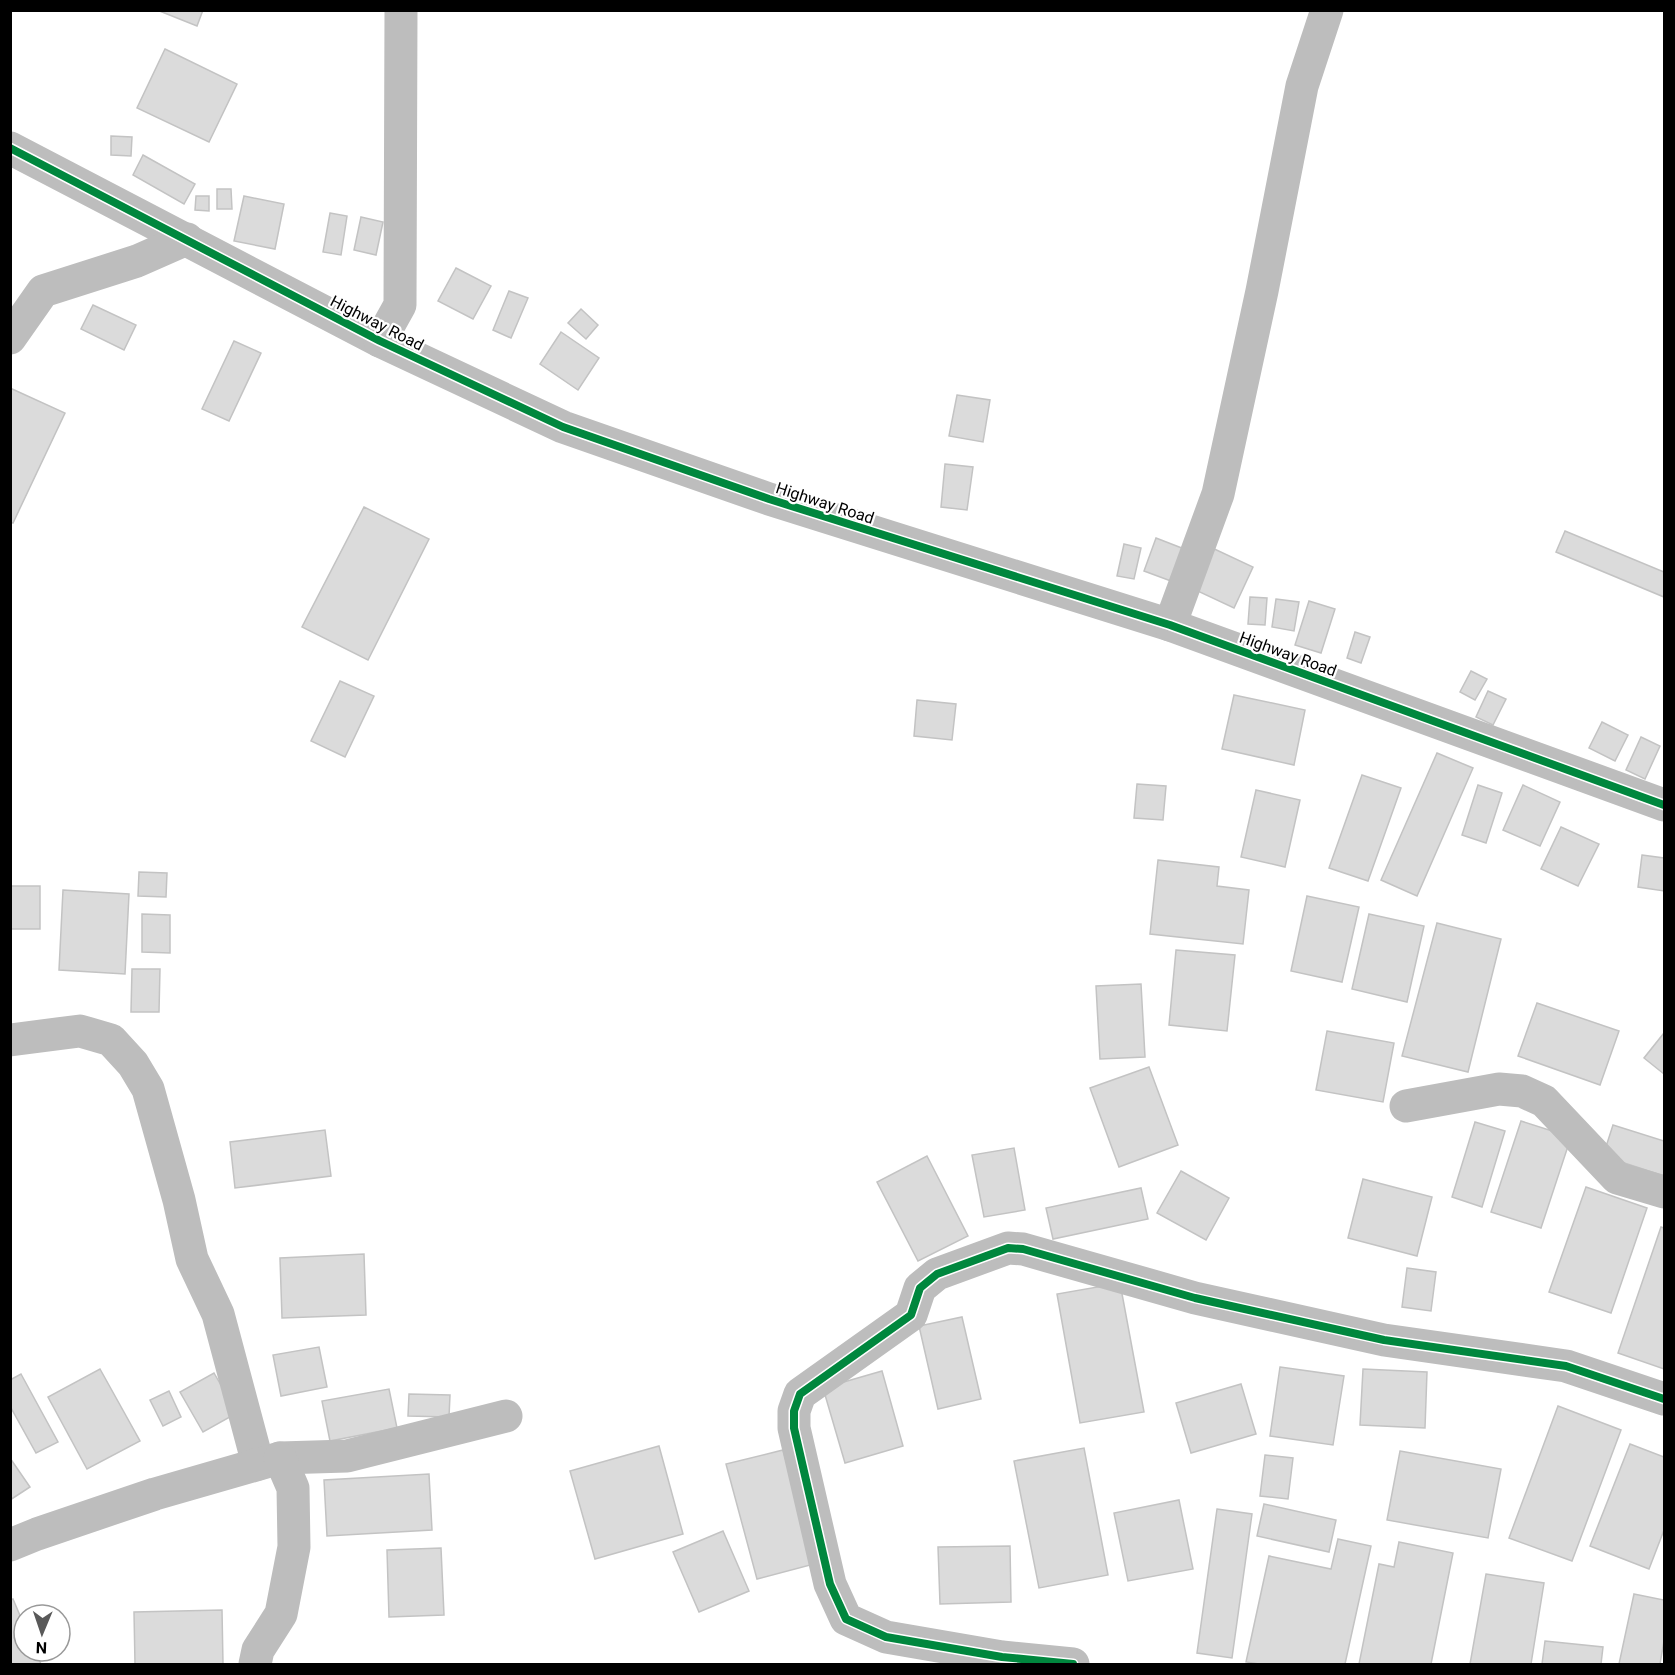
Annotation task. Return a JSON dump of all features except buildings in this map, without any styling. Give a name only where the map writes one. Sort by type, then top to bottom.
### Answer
[{"type":"street","points":[[380,341],[400,305],[401,10]]},
{"type":"street","points":[[1170,625],[1218,494],[1262,291],[1302,86],[1327,10]]},
{"type":"street","name":"Highway Road","points":[[10,148],[380,341],[563,427],[770,499],[1170,625],[1665,805]]},
{"type":"street","points":[[10,338],[43,291],[137,261],[187,239]]},
{"type":"street","points":[[10,1040],[80,1031],[111,1040],[133,1064],[148,1089],[179,1200],[192,1259],[218,1314],[269,1461],[293,1488],[294,1547],[281,1614],[258,1650],[255,1665]]},
{"type":"street","points":[[1406,1106],[1498,1089],[1522,1091],[1544,1101],[1617,1178],[1665,1192]]},
{"type":"street","points":[[1073,1665],[1002,1657],[886,1637],[846,1618],[830,1584],[794,1428],[794,1411],[800,1394],[911,1315],[920,1288],[937,1274],[1008,1248],[1023,1249],[1195,1298],[1373,1338],[1566,1366],[1665,1399]]},
{"type":"street","points":[[10,1545],[155,1494],[269,1461],[347,1456],[506,1416]]},
{"type":"cycle path","points":[[10,148],[380,341],[563,427],[769,499],[1170,625],[1664,805]]},
{"type":"cycle path","points":[[1073,1664],[1002,1657],[886,1637],[846,1619],[830,1584],[794,1428],[794,1411],[800,1394],[911,1315],[920,1288],[937,1274],[1008,1248],[1023,1249],[1195,1298],[1384,1340],[1566,1366],[1664,1399]]}]
